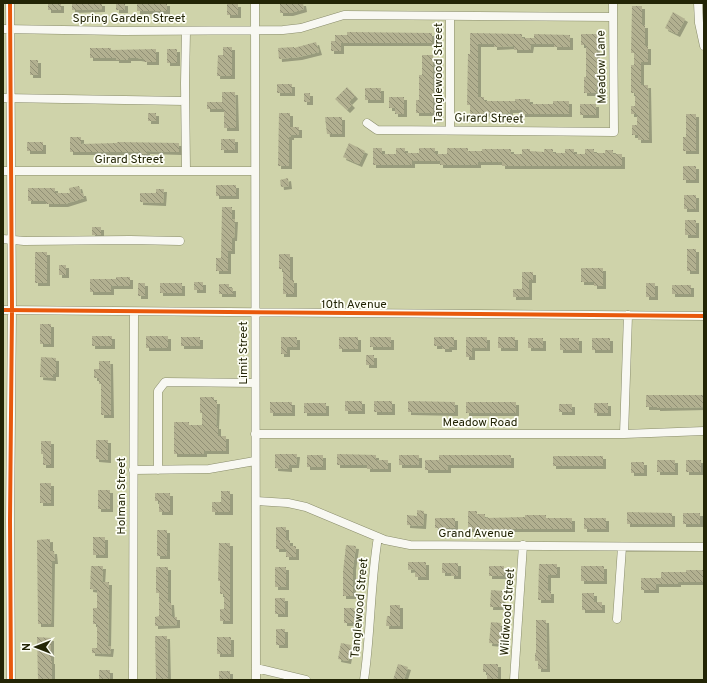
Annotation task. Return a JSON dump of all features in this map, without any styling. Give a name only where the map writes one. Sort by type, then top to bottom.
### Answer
[{"type":"street","points":[[10,3],[6,29],[7,171],[12,240],[12,310],[7,521],[11,680]]},
{"type":"street","name":"Limit Street","points":[[255,3],[254,171],[256,680]]},
{"type":"street","name":"Meadow Lane","points":[[613,3],[614,132]]},
{"type":"street","points":[[698,3],[699,22],[704,46]]},
{"type":"street","name":"Spring Garden Street","points":[[6,29],[186,31],[283,30],[301,28],[344,15],[612,17]]},
{"type":"street","name":"Tanglewood Street","points":[[450,16],[450,130]]},
{"type":"street","points":[[186,31],[186,171]]},
{"type":"street","points":[[7,98],[186,101]]},
{"type":"street","name":"Girard Street","points":[[367,123],[377,130],[614,132]]},
{"type":"street","name":"Girard Street","points":[[7,171],[254,171]]},
{"type":"street","points":[[3,239],[180,241]]},
{"type":"street","name":"10th Avenue","points":[[3,310],[704,316]]},
{"type":"street","name":"Holman Street","points":[[133,680],[134,312]]},
{"type":"street","points":[[624,434],[628,315]]},
{"type":"street","points":[[158,470],[158,391],[165,382],[255,383]]},
{"type":"street","name":"Meadow Road","points":[[255,434],[624,434],[704,431]]},
{"type":"street","points":[[134,470],[209,469],[255,461]]},
{"type":"street","name":"Grand Avenue","points":[[256,501],[288,503],[306,507],[385,540],[410,545],[704,547]]},
{"type":"street","name":"Tanglewood Street","points":[[364,680],[368,652],[372,578],[378,537]]},
{"type":"street","name":"Wildwood Street","points":[[514,680],[523,545]]},
{"type":"street","points":[[617,619],[622,547]]},
{"type":"street","points":[[256,668],[306,680]]},
{"type":"building","points":[[48,3],[61,3],[61,10],[48,10]]},
{"type":"building","points":[[72,3],[102,3],[102,9],[72,10]]},
{"type":"building","points":[[116,3],[125,3],[125,10],[116,10]]},
{"type":"building","points":[[137,3],[167,3],[167,11],[137,11]]},
{"type":"building","points":[[280,3],[303,3],[304,9],[290,13],[280,13]]},
{"type":"building","points":[[227,4],[238,4],[238,15],[227,15]]},
{"type":"building","points":[[632,6],[642,6],[642,25],[645,25],[645,46],[648,46],[648,62],[641,62],[641,85],[648,85],[649,140],[638,140],[638,135],[632,135],[632,125],[637,125],[637,114],[631,114],[631,106],[635,106],[635,93],[631,93],[631,65],[634,65],[634,53],[631,53]]},
{"type":"building","points":[[673,12],[685,19],[677,34],[665,28]]},
{"type":"building","points":[[347,32],[432,33],[432,43],[341,43],[341,51],[331,51],[331,41],[335,41],[335,35],[347,35]]},
{"type":"building","points":[[470,33],[522,34],[522,38],[534,38],[534,34],[570,35],[570,47],[554,47],[554,44],[531,44],[530,50],[514,50],[514,46],[494,47],[494,44],[478,44],[478,97],[484,97],[484,101],[515,101],[515,99],[530,99],[530,104],[553,104],[553,101],[569,101],[569,114],[522,114],[522,110],[510,110],[510,113],[470,114],[470,105],[467,105]]},
{"type":"building","points":[[581,34],[597,34],[596,93],[584,93],[584,77],[586,77],[586,45],[581,45]]},
{"type":"building","points":[[316,42],[319,52],[299,57],[279,59],[278,48],[294,48]]},
{"type":"building","points":[[223,47],[232,47],[232,76],[217,76],[218,55],[223,55]]},
{"type":"building","points":[[90,48],[111,48],[111,50],[156,49],[156,62],[144,62],[144,59],[138,58],[116,60],[116,58],[90,58]]},
{"type":"building","points":[[167,49],[177,49],[177,63],[167,63]]},
{"type":"building","points":[[422,55],[433,55],[433,113],[416,113],[416,100],[419,100],[419,75],[422,75]]},
{"type":"building","points":[[30,60],[38,60],[38,75],[30,75]]},
{"type":"building","points":[[277,84],[292,84],[292,93],[277,93]]},
{"type":"building","points":[[347,87],[355,96],[349,102],[352,105],[347,110],[335,99]]},
{"type":"building","points":[[365,88],[381,88],[381,100],[365,100]]},
{"type":"building","points":[[222,92],[235,92],[236,128],[224,128],[224,109],[207,109],[207,102],[222,102]]},
{"type":"building","points":[[304,93],[310,93],[310,102],[304,102]]},
{"type":"building","points":[[389,97],[404,97],[404,114],[395,114],[395,108],[389,108]]},
{"type":"building","points":[[580,104],[596,104],[596,115],[580,115]]},
{"type":"building","points":[[148,113],[156,113],[156,121],[148,121]]},
{"type":"building","points":[[279,113],[290,113],[290,127],[299,127],[299,135],[291,135],[291,137],[289,137],[289,166],[278,166]]},
{"type":"building","points":[[686,114],[696,114],[696,151],[683,151],[683,137],[686,137]]},
{"type":"building","points":[[325,117],[342,117],[342,134],[327,134]]},
{"type":"building","points":[[70,137],[81,137],[81,144],[117,142],[179,143],[179,152],[147,151],[147,154],[140,154],[140,152],[70,152]]},
{"type":"building","points":[[221,139],[235,139],[235,150],[221,150]]},
{"type":"building","points":[[27,142],[43,142],[43,151],[27,151]]},
{"type":"building","points":[[349,143],[365,151],[359,164],[343,157]]},
{"type":"building","points":[[373,148],[382,148],[382,154],[396,154],[396,148],[405,148],[405,153],[419,153],[419,148],[435,148],[435,154],[447,154],[447,148],[468,148],[468,151],[482,151],[482,149],[511,149],[511,154],[522,154],[522,149],[544,152],[544,149],[553,149],[553,153],[565,153],[565,149],[574,149],[574,154],[585,154],[585,149],[594,149],[594,153],[605,153],[605,150],[613,150],[613,154],[622,154],[622,166],[502,166],[502,162],[478,162],[478,165],[440,165],[440,161],[412,161],[412,165],[373,165]]},
{"type":"building","points":[[683,166],[696,166],[696,180],[683,180]]},
{"type":"building","points":[[288,178],[289,186],[281,187],[280,180]]},
{"type":"building","points":[[216,185],[236,185],[236,196],[216,196]]},
{"type":"building","points":[[79,186],[84,198],[65,204],[46,204],[46,201],[28,201],[28,188],[55,188],[55,193],[70,193],[69,188]]},
{"type":"building","points":[[156,189],[164,189],[163,203],[140,202],[140,193],[156,193]]},
{"type":"building","points":[[684,195],[696,195],[696,209],[684,209]]},
{"type":"building","points":[[222,207],[232,207],[232,219],[235,219],[234,238],[232,238],[232,251],[228,251],[228,271],[216,271],[216,258],[221,258]]},
{"type":"building","points":[[685,220],[696,220],[696,235],[685,235]]},
{"type":"building","points":[[92,227],[101,227],[101,235],[92,235]]},
{"type":"building","points":[[687,249],[696,249],[696,271],[687,271]]},
{"type":"building","points":[[35,252],[47,252],[47,283],[35,283]]},
{"type":"building","points":[[279,254],[290,254],[290,280],[294,280],[294,294],[283,294],[283,269],[279,269]]},
{"type":"building","points":[[59,265],[66,265],[66,275],[59,275]]},
{"type":"building","points":[[581,268],[603,268],[603,286],[594,286],[594,282],[581,282]]},
{"type":"building","points":[[522,272],[533,272],[533,280],[529,280],[529,297],[513,297],[513,289],[522,289]]},
{"type":"building","points":[[116,277],[130,277],[130,286],[111,286],[111,292],[90,292],[90,279],[116,279]]},
{"type":"building","points":[[194,282],[203,282],[203,290],[194,290]]},
{"type":"building","points":[[138,283],[145,283],[145,296],[138,296]]},
{"type":"building","points":[[160,283],[182,283],[182,293],[160,293]]},
{"type":"building","points":[[646,283],[655,283],[655,297],[646,297]]},
{"type":"building","points":[[219,284],[229,284],[229,288],[233,288],[233,294],[219,294]]},
{"type":"building","points":[[672,285],[691,285],[691,294],[672,294]]},
{"type":"building","points":[[40,324],[51,324],[51,344],[40,344]]},
{"type":"building","points":[[92,336],[112,336],[112,346],[92,346]]},
{"type":"building","points":[[146,336],[168,336],[168,348],[146,348]]},
{"type":"building","points":[[181,337],[200,337],[200,346],[181,346]]},
{"type":"building","points":[[281,337],[297,337],[297,347],[287,347],[287,354],[281,354]]},
{"type":"building","points":[[339,337],[358,337],[358,349],[339,349]]},
{"type":"building","points":[[370,337],[391,337],[391,347],[370,347]]},
{"type":"building","points":[[434,337],[454,337],[454,347],[442,349],[442,346],[434,346]]},
{"type":"building","points":[[466,337],[487,337],[487,348],[472,348],[472,357],[466,357]]},
{"type":"building","points":[[498,337],[515,337],[515,348],[498,348]]},
{"type":"building","points":[[528,338],[543,338],[543,348],[528,348]]},
{"type":"building","points":[[560,338],[579,338],[579,350],[560,350]]},
{"type":"building","points":[[592,338],[610,338],[610,350],[592,350]]},
{"type":"building","points":[[366,355],[374,355],[374,365],[366,365]]},
{"type":"building","points":[[41,357],[56,358],[56,374],[53,374],[53,378],[40,377]]},
{"type":"building","points":[[99,361],[110,361],[111,415],[101,415],[101,384],[99,384],[99,378],[94,378],[94,369],[99,369]]},
{"type":"building","points":[[646,395],[704,395],[704,407],[646,407]]},
{"type":"building","points":[[200,397],[214,397],[214,401],[217,401],[216,426],[218,426],[218,436],[226,436],[226,451],[204,451],[204,454],[174,454],[174,422],[189,422],[189,425],[202,425]]},
{"type":"building","points":[[345,401],[362,401],[362,411],[345,411]]},
{"type":"building","points":[[374,401],[392,401],[392,412],[374,412]]},
{"type":"building","points":[[408,401],[455,402],[455,413],[408,412]]},
{"type":"building","points":[[270,402],[292,402],[292,413],[270,413]]},
{"type":"building","points":[[466,402],[516,402],[516,413],[466,413]]},
{"type":"building","points":[[304,403],[326,403],[326,413],[304,413]]},
{"type":"building","points":[[594,403],[608,403],[608,413],[594,413]]},
{"type":"building","points":[[559,404],[572,404],[572,412],[559,412]]},
{"type":"building","points":[[96,440],[108,440],[108,460],[96,459]]},
{"type":"building","points":[[41,441],[51,441],[51,465],[43,465]]},
{"type":"building","points":[[275,454],[297,454],[296,465],[289,465],[289,469],[275,468]]},
{"type":"building","points":[[337,454],[376,455],[376,460],[388,460],[388,469],[367,469],[367,465],[337,465]]},
{"type":"building","points":[[307,455],[323,455],[323,467],[307,467]]},
{"type":"building","points":[[399,455],[419,455],[419,465],[399,465]]},
{"type":"building","points":[[439,455],[511,455],[511,465],[448,465],[448,470],[425,470],[425,460],[439,460]]},
{"type":"building","points":[[553,456],[603,456],[603,466],[553,466]]},
{"type":"building","points":[[657,460],[675,460],[675,472],[657,472]]},
{"type":"building","points":[[686,460],[701,460],[701,472],[686,472]]},
{"type":"building","points":[[631,462],[644,462],[644,473],[631,473]]},
{"type":"building","points":[[40,483],[51,483],[51,503],[40,503]]},
{"type":"building","points":[[98,490],[110,490],[110,509],[98,509]]},
{"type":"building","points":[[221,491],[230,491],[230,512],[212,512],[212,502],[221,502]]},
{"type":"building","points":[[155,493],[170,493],[170,512],[159,512],[159,501],[155,501]]},
{"type":"building","points":[[417,510],[424,511],[423,526],[407,525],[407,515],[417,516]]},
{"type":"building","points":[[468,511],[477,511],[477,514],[485,514],[485,518],[546,515],[546,518],[572,518],[572,529],[468,529]]},
{"type":"building","points":[[627,512],[672,513],[672,524],[627,524]]},
{"type":"building","points":[[683,513],[700,513],[700,524],[683,524]]},
{"type":"building","points":[[435,518],[455,518],[455,528],[435,528]]},
{"type":"building","points":[[584,518],[606,518],[606,529],[584,529]]},
{"type":"building","points":[[276,527],[286,527],[286,540],[290,540],[290,546],[296,546],[296,557],[286,557],[286,549],[276,549]]},
{"type":"building","points":[[157,530],[167,530],[167,556],[157,556]]},
{"type":"building","points":[[93,537],[105,537],[105,555],[93,555]]},
{"type":"building","points":[[50,539],[50,551],[54,551],[55,561],[52,561],[51,624],[38,624],[37,540]]},
{"type":"building","points":[[219,543],[230,543],[230,621],[220,621],[220,609],[224,609],[224,594],[220,594],[220,581],[218,581]]},
{"type":"building","points":[[346,545],[356,546],[353,567],[353,596],[343,596],[343,572]]},
{"type":"building","points":[[408,562],[426,562],[426,577],[415,577],[415,569],[408,570]]},
{"type":"building","points":[[442,563],[458,563],[458,576],[451,576],[451,573],[442,573]]},
{"type":"building","points":[[539,564],[557,564],[557,575],[548,575],[548,591],[551,591],[551,600],[538,600]]},
{"type":"building","points":[[91,566],[103,566],[102,582],[109,582],[108,646],[111,646],[110,654],[92,653],[92,648],[97,648],[97,624],[93,624],[93,608],[97,608],[97,590],[90,589]]},
{"type":"building","points":[[489,566],[504,566],[504,576],[489,576]]},
{"type":"building","points":[[581,566],[604,566],[604,581],[581,581]]},
{"type":"building","points":[[156,567],[168,567],[168,602],[171,602],[172,617],[177,617],[177,625],[155,626],[155,617],[159,616],[159,593],[156,593]]},
{"type":"building","points":[[275,567],[286,567],[286,587],[275,587]]},
{"type":"building","points":[[686,570],[704,570],[704,582],[656,584],[656,590],[641,590],[641,578],[661,578],[661,572],[686,572]]},
{"type":"building","points":[[491,590],[503,591],[502,607],[490,607]]},
{"type":"building","points":[[582,593],[594,593],[594,602],[602,602],[602,610],[582,610]]},
{"type":"building","points":[[275,598],[285,598],[285,614],[275,614]]},
{"type":"building","points":[[390,605],[400,605],[400,626],[386,626],[387,616],[390,616]]},
{"type":"building","points":[[344,608],[354,608],[354,623],[344,623]]},
{"type":"building","points":[[536,620],[546,620],[547,669],[538,669],[538,661],[535,661]]},
{"type":"building","points":[[491,622],[501,623],[499,644],[489,643]]},
{"type":"building","points":[[276,629],[285,629],[285,645],[276,645]]},
{"type":"building","points":[[155,636],[167,636],[168,680],[156,680]]},
{"type":"building","points":[[37,637],[51,638],[52,680],[38,680]]},
{"type":"building","points":[[217,637],[231,637],[231,654],[217,654]]},
{"type":"building","points":[[341,643],[351,645],[348,661],[338,659]]},
{"type":"building","points":[[398,664],[408,667],[404,680],[393,680]]},
{"type":"building","points":[[483,664],[498,664],[498,680],[487,680],[487,672],[483,672]]},
{"type":"building","points":[[99,670],[110,670],[110,680],[99,680]]},
{"type":"building","points":[[219,671],[230,671],[230,680],[219,680]]},
{"type":"cycle path","points":[[10,3],[12,310],[10,521],[11,680]]},
{"type":"cycle path","points":[[3,310],[704,316]]}]
